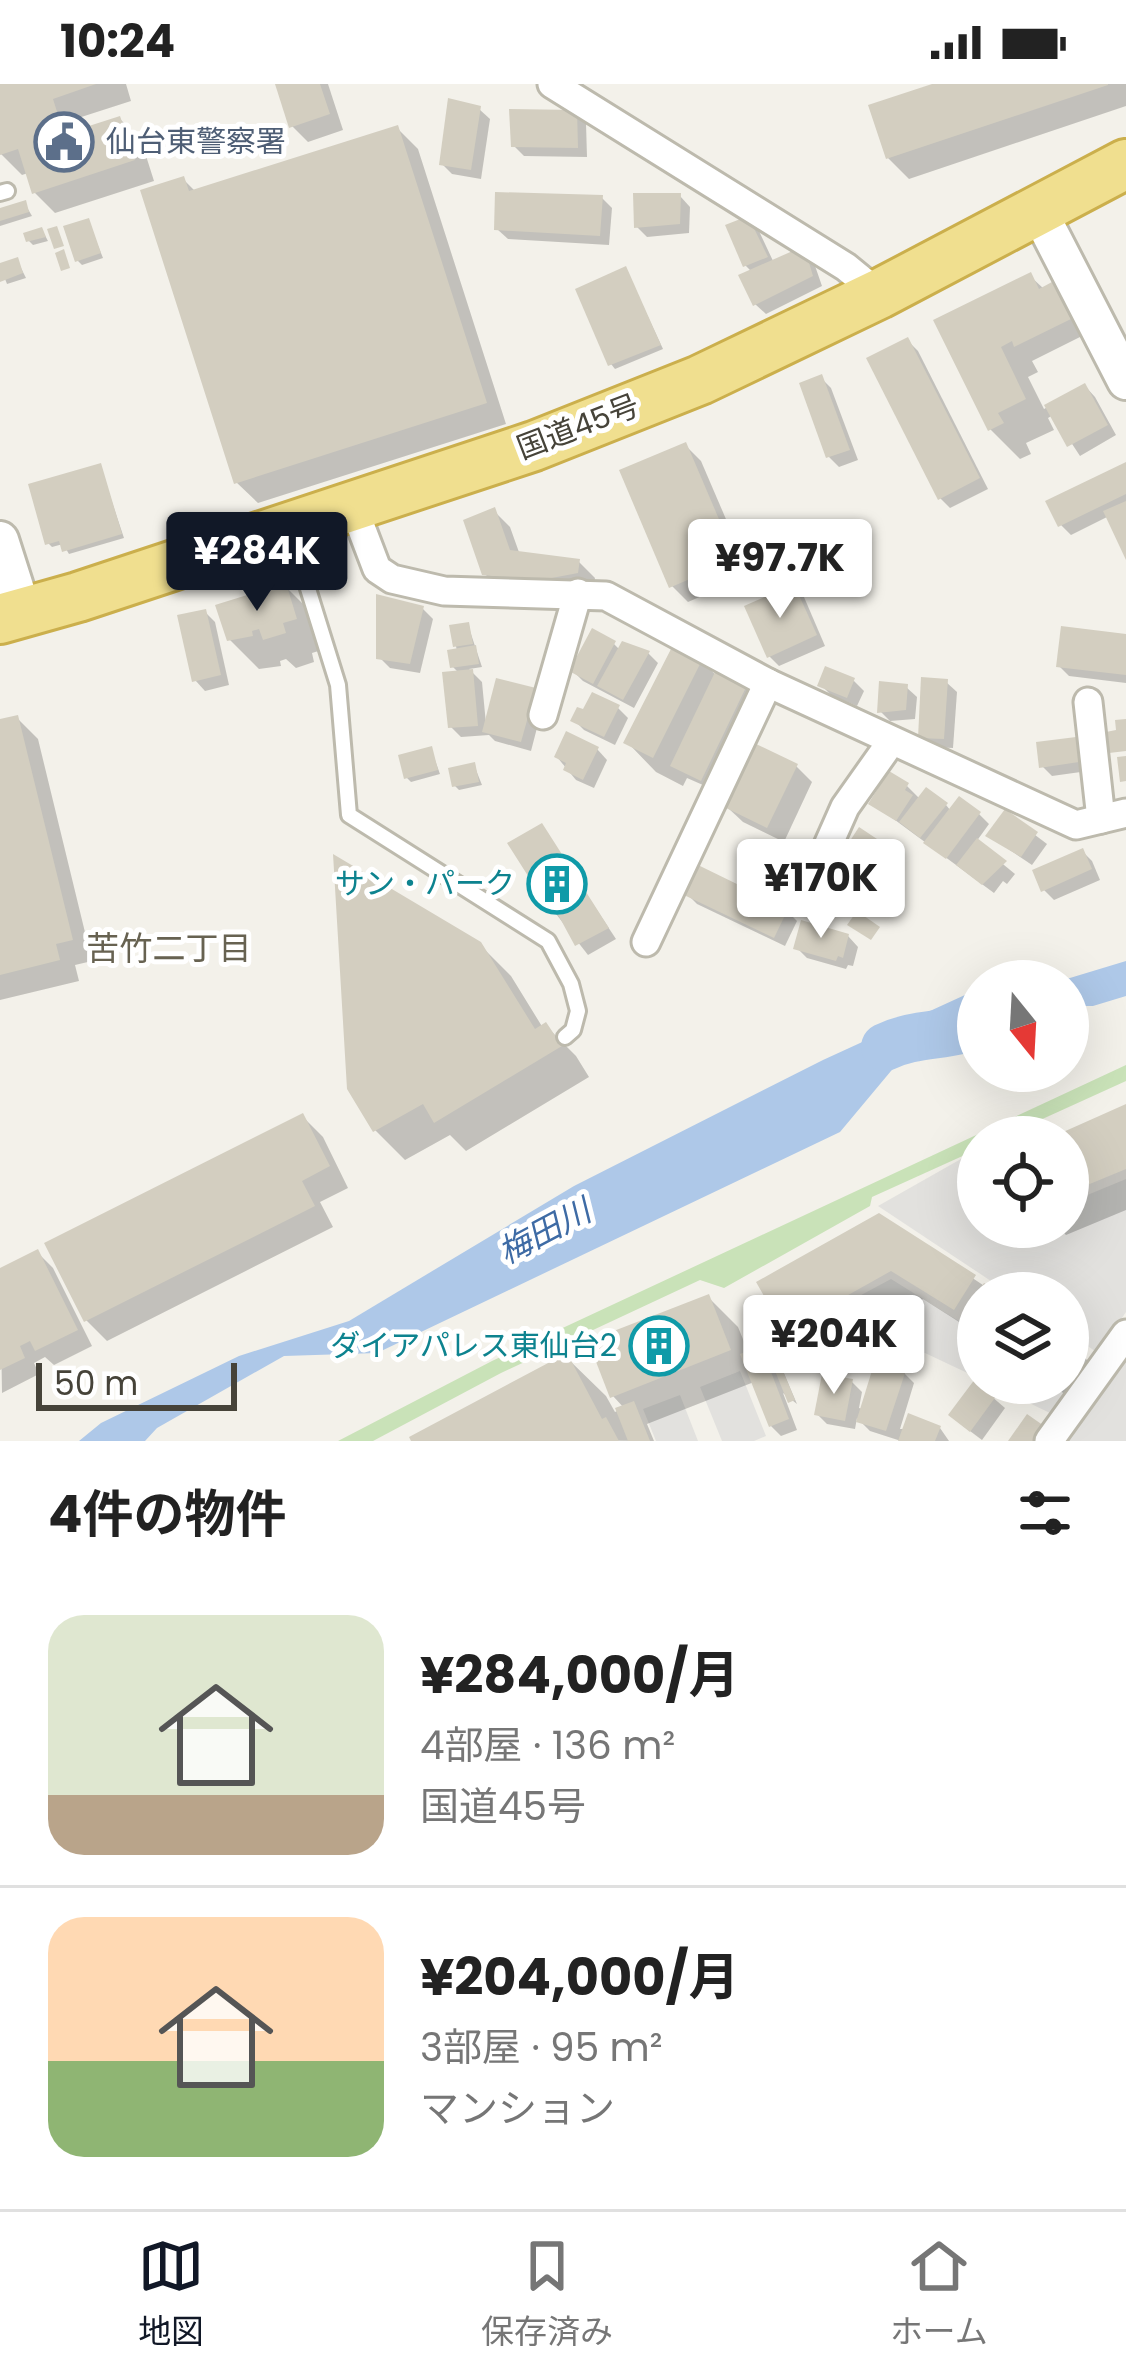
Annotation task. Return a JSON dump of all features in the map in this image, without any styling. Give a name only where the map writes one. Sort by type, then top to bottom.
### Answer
[{"type":"highway","name":"国道45号","points":[[12,615],[534,446],[679,388],[879,294],[1126,164]]},
{"type":"street","points":[[552,84],[846,267],[879,294]]},
{"type":"street","points":[[1039,212],[1126,381]]},
{"type":"street","points":[[353,506],[377,569],[392,580],[444,591],[606,596],[768,683],[1076,825],[1114,816],[1088,702]]},
{"type":"street","points":[[0,540],[12,615]]},
{"type":"street","points":[[543,716],[578,593]]},
{"type":"street","points":[[646,942],[768,683]]},
{"type":"street","points":[[818,868],[845,807],[891,742]]},
{"type":"street","points":[[1049,1441],[1126,1334]]},
{"type":"lane","points":[[289,527],[338,685],[349,815],[548,941],[571,984],[578,1011],[573,1030],[565,1037]]},
{"type":"green space","points":[[1126,1065],[1126,1081],[1049,1116],[1017,1116],[1068,1092],[1089,1092],[1089,1082]]},
{"type":"green space","points":[[957,1144],[957,1159],[872,1197],[870,1206],[724,1288],[700,1280],[501,1373],[373,1441],[338,1441],[492,1361]]},
{"type":"shaded area","points":[[957,1161],[957,1248],[1089,1248],[1089,1194],[1126,1179],[1126,1312],[1098,1353],[1089,1347],[1089,1272],[977,1272],[878,1206]]},
{"type":"shaded area","points":[[891,1279],[957,1320],[957,1368],[925,1353],[912,1357],[893,1329],[819,1366],[794,1331]]},
{"type":"shaded area","points":[[1126,1342],[1126,1441],[1056,1441],[1082,1404],[1089,1404],[1089,1394]]},
{"type":"shaded area","points":[[740,1371],[766,1436],[754,1441],[722,1441],[700,1387]]},
{"type":"shaded area","points":[[680,1395],[698,1441],[656,1441],[643,1409]]},
{"type":"shaded area","points":[[1031,1404],[1061,1404],[1054,1415]]},
{"type":"water","points":[[1126,961],[1126,996],[1089,1006],[1089,972]]},
{"type":"water","points":[[957,999],[957,1025],[901,1059],[840,1132],[377,1353],[284,1356],[157,1428],[145,1441],[79,1441],[101,1423],[239,1356],[349,1321],[574,1186],[823,1060]]},
{"type":"building","name":"仙台東警察署","points":[[0,84],[96,84],[53,99],[64,134],[120,116],[135,160],[32,194],[18,149],[0,155]]},
{"type":"building","points":[[275,84],[320,84],[330,114],[289,128]]},
{"type":"building","points":[[932,84],[1108,85],[886,159],[868,105]]},
{"type":"building","points":[[448,98],[481,106],[471,170],[439,165]]},
{"type":"building","points":[[509,109],[577,110],[578,148],[511,147]]},
{"type":"building","points":[[398,125],[487,403],[234,484],[140,190],[184,176],[189,191]]},
{"type":"building","points":[[495,192],[603,195],[600,236],[494,230]]},
{"type":"building","points":[[633,193],[681,193],[680,224],[634,228]]},
{"type":"building","points":[[26,200],[29,212],[0,221],[0,208]]},
{"type":"building","points":[[748,216],[768,257],[743,267],[725,225]]},
{"type":"building","points":[[89,218],[101,253],[75,262],[63,226]]},
{"type":"building","points":[[57,226],[64,246],[54,249],[47,229]]},
{"type":"building","points":[[42,227],[46,237],[26,242],[23,233]]},
{"type":"building","points":[[804,246],[813,276],[753,306],[738,275]]},
{"type":"building","points":[[64,249],[70,268],[61,271],[55,253]]},
{"type":"building","points":[[18,257],[23,273],[0,282],[0,263]]},
{"type":"building","points":[[626,266],[661,345],[608,366],[575,289]]},
{"type":"building","points":[[1031,272],[1039,289],[1052,282],[1071,319],[1014,347],[1012,341],[1001,347],[1026,399],[998,413],[1004,423],[988,431],[933,320]]},
{"type":"building","points":[[908,337],[980,478],[938,500],[866,358]]},
{"type":"building","points":[[822,374],[850,450],[826,458],[799,383]]},
{"type":"building","points":[[1085,383],[1108,425],[1067,447],[1044,405]]},
{"type":"building","points":[[686,442],[736,559],[669,588],[619,470]]},
{"type":"building","points":[[1126,462],[1126,494],[1058,527],[1045,501]]},
{"type":"building","points":[[101,463],[122,534],[62,552],[59,541],[45,545],[28,484]]},
{"type":"building","points":[[1126,501],[1126,560],[1103,511]]},
{"type":"building","points":[[495,507],[510,550],[580,559],[578,573],[536,581],[482,575],[463,520]]},
{"type":"building","points":[[286,583],[297,619],[283,623],[286,633],[263,640],[259,629],[252,631],[253,636],[227,641],[215,605]]},
{"type":"building","points":[[794,584],[817,635],[767,658],[744,606]]},
{"type":"building","points":[[376,594],[424,606],[410,664],[376,659]]},
{"type":"building","points":[[206,609],[221,675],[192,682],[177,615]]},
{"type":"building","points":[[469,622],[473,644],[453,647],[449,625]]},
{"type":"building","points":[[1061,626],[1126,634],[1126,675],[1056,667]]},
{"type":"building","points":[[592,628],[616,641],[593,684],[569,671]]},
{"type":"building","points":[[622,641],[650,651],[623,700],[597,686]]},
{"type":"building","points":[[476,645],[479,664],[450,668],[447,650]]},
{"type":"building","points":[[671,649],[703,658],[653,758],[623,743]]},
{"type":"building","points":[[825,666],[855,678],[847,698],[817,686]]},
{"type":"building","points":[[473,669],[478,726],[448,728],[442,672]]},
{"type":"building","points":[[716,670],[749,681],[701,781],[670,766]]},
{"type":"building","points":[[921,677],[948,679],[944,739],[918,738]]},
{"type":"building","points":[[496,678],[536,688],[521,742],[482,732]]},
{"type":"building","points":[[879,681],[908,684],[906,710],[877,713]]},
{"type":"building","points":[[592,692],[620,705],[604,737],[570,721]]},
{"type":"building","points":[[18,715],[73,940],[56,944],[60,960],[0,975],[0,719]]},
{"type":"building","points":[[1126,719],[1126,751],[1109,753],[1106,732],[1116,730],[1115,720]]},
{"type":"building","points":[[566,731],[599,747],[583,780],[563,770],[566,763],[554,757]]},
{"type":"building","points":[[1076,737],[1079,762],[1039,768],[1036,742]]},
{"type":"building","points":[[754,743],[798,764],[767,828],[724,807]]},
{"type":"building","points":[[432,746],[438,770],[404,779],[398,755]]},
{"type":"building","points":[[1126,756],[1126,781],[1120,782],[1117,757]]},
{"type":"building","points":[[475,762],[479,782],[452,787],[448,768]]},
{"type":"building","points":[[889,771],[909,783],[905,790],[913,795],[896,821],[868,804]]},
{"type":"building","points":[[926,787],[948,803],[920,838],[899,822]]},
{"type":"building","points":[[959,796],[981,812],[946,859],[923,843]]},
{"type":"building","points":[[1005,809],[1038,832],[1021,857],[985,836]]},
{"type":"building","name":"サン・パーク","points":[[542,823],[609,928],[575,946],[555,909],[551,912],[507,843]]},
{"type":"building","points":[[859,827],[883,843],[859,880],[835,864]]},
{"type":"building","points":[[977,838],[1007,861],[982,885],[956,865]]},
{"type":"building","points":[[1083,848],[1092,869],[1041,892],[1032,870]]},
{"type":"building","points":[[333,854],[481,942],[535,1029],[546,1022],[562,1046],[434,1123],[423,1104],[373,1132],[347,1089]]},
{"type":"building","points":[[698,865],[788,909],[774,938],[684,895]]},
{"type":"building","points":[[857,911],[880,927],[871,940],[847,925]]},
{"type":"building","points":[[801,920],[849,934],[843,958],[838,956],[836,961],[793,949]]},
{"type":"building","points":[[1126,1104],[1126,1169],[1089,1184],[1089,1120]]},
{"type":"building","points":[[303,1113],[330,1166],[302,1181],[315,1206],[84,1322],[44,1243]]},
{"type":"building","points":[[879,1213],[971,1272],[957,1272],[954,1310],[891,1271],[784,1331],[756,1282]]},
{"type":"building","points":[[38,1249],[78,1330],[35,1351],[30,1341],[20,1346],[25,1358],[0,1370],[0,1268]]},
{"type":"building","name":"ダイアパレス東仙台2","points":[[709,1294],[731,1350],[610,1398],[588,1341]]},
{"type":"building","points":[[761,1346],[789,1419],[769,1427],[740,1354]]},
{"type":"building","points":[[774,1349],[795,1400],[788,1403],[767,1351]]},
{"type":"building","points":[[567,1353],[619,1441],[411,1441],[409,1437]]},
{"type":"building","points":[[875,1361],[906,1370],[886,1431],[856,1422]]},
{"type":"building","points":[[822,1374],[853,1379],[845,1421],[814,1415]]},
{"type":"building","points":[[634,1401],[650,1441],[628,1441],[615,1408]]},
{"type":"building","points":[[957,1403],[990,1404],[970,1432],[948,1415]]},
{"type":"building","points":[[908,1413],[941,1426],[935,1441],[898,1441]]},
{"type":"building","points":[[1027,1414],[1047,1428],[1038,1441],[1008,1441]]},
{"type":"waterway","name":"梅田川","points":[[885,1047],[957,1030]]},
{"type":"place","name":"仙台東警察署","points":[[64,142]]},
{"type":"place","name":"サン・パーク","points":[[557,884]]},
{"type":"place","name":"ダイアパレス東仙台2","points":[[659,1346]]},
{"type":"district","name":"苦竹二丁目","points":[[169,948]]}]
